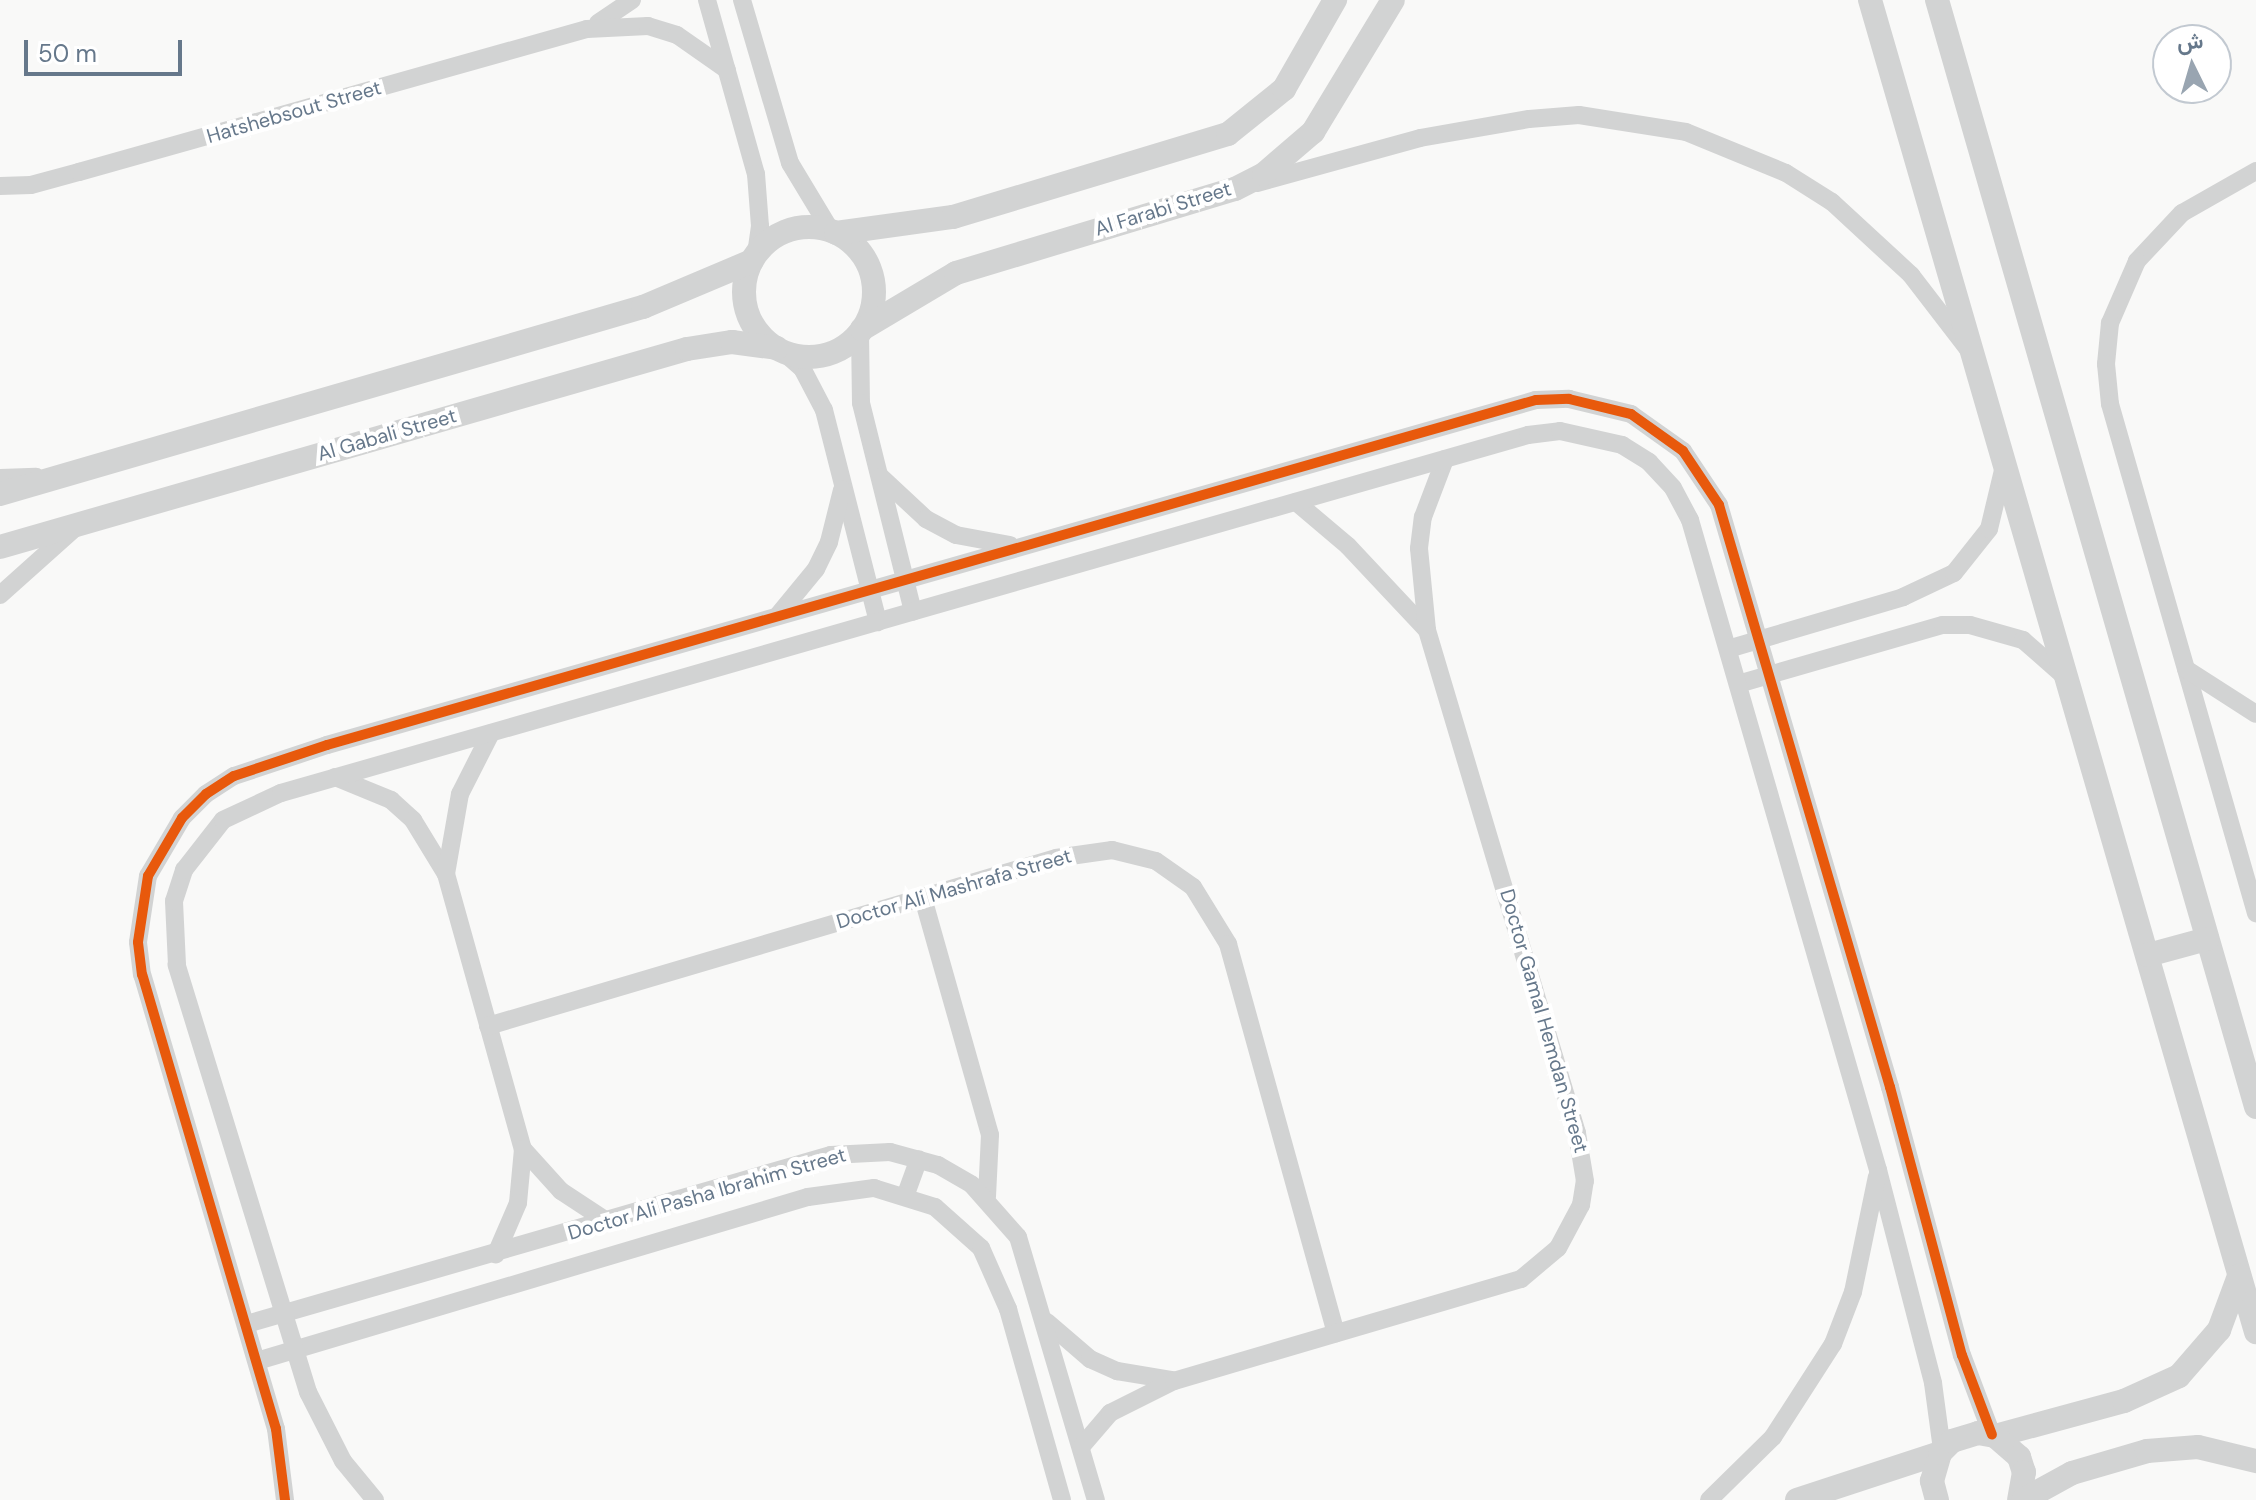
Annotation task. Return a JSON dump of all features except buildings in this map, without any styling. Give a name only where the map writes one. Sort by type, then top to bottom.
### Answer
[{"type":"street","name":"Hatshebsout Street","points":[[587,29],[632,0]]},
{"type":"street","points":[[707,0],[756,174],[760,226],[754,258],[744,285],[746,310],[758,332],[802,368],[816,390],[878,622]]},
{"type":"street","points":[[742,0],[790,163],[834,232],[852,244],[872,275],[874,294],[861,331],[860,391],[913,612]]},
{"type":"street","points":[[0,494],[643,307],[754,258],[782,233],[798,228],[834,232],[953,217],[1228,134],[1284,89],[1335,0]]},
{"type":"street","name":"Al Farabi Street","points":[[861,331],[956,273],[1235,189],[1264,174],[1313,132],[1393,0]]},
{"type":"street","points":[[1870,0],[2256,1332]]},
{"type":"street","points":[[1937,0],[2256,1107]]},
{"type":"street","name":"Hatshebsout Street","points":[[0,186],[31,185],[587,29],[648,26],[677,35],[727,70]]},
{"type":"street","points":[[1235,189],[1474,126],[1579,115],[1686,132],[1774,167],[1832,202],[1911,275],[1974,358]]},
{"type":"street","points":[[2256,171],[2214,191],[2154,239],[2123,285],[2110,323],[2110,404],[2256,913]]},
{"type":"street","points":[[779,349],[823,354],[861,331]]},
{"type":"street","name":"Al Gabali Street","points":[[0,547],[687,349],[732,342],[779,349]]},
{"type":"street","points":[[285,1500],[283,1461],[247,1324],[142,975],[138,942],[148,876],[182,818],[234,776],[272,761],[1505,407],[1558,399],[1600,404],[1650,425],[1683,451],[1719,505],[1762,639],[1962,1355],[1993,1435],[2019,1457],[2024,1472],[2021,1500]]},
{"type":"street","points":[[1505,407],[1513,439]]},
{"type":"street","points":[[375,1500],[323,1428],[284,1314],[172,933],[174,901],[201,843],[223,820],[281,793],[335,777],[1513,439],[1560,431],[1592,435],[1649,462],[1673,488],[1690,520],[1878,1170],[1933,1383],[1941,1452],[1932,1481],[1937,1500]]},
{"type":"street","name":"Doctor Gamal Hemdan Street","points":[[1081,1447],[1110,1413],[1174,1381],[1521,1279],[1541,1265],[1572,1228],[1585,1181],[1574,1120],[1427,630],[1419,548],[1427,502],[1445,459]]},
{"type":"street","points":[[1728,649],[1903,597],[1954,573],[1989,529],[2004,463]]},
{"type":"street","points":[[878,474],[926,519],[956,535],[1020,546]]},
{"type":"street","points":[[0,478],[63,476]]},
{"type":"street","points":[[778,616],[816,569],[829,542],[843,483]]},
{"type":"street","name":"Doctor Gamal Hemdan Street","points":[[1296,502],[1348,546],[1427,630]]},
{"type":"street","points":[[0,595],[80,524]]},
{"type":"street","points":[[1738,684],[1915,630],[1970,625],[2023,640],[2046,655],[2070,683]]},
{"type":"street","points":[[2186,669],[2256,714]]},
{"type":"street","points":[[446,874],[460,794],[491,733]]},
{"type":"street","points":[[272,761],[281,793]]},
{"type":"street","points":[[335,777],[365,786],[402,810],[430,844],[446,874],[523,1149],[518,1203],[496,1254]]},
{"type":"street","name":"Doctor Ali Mashrafa Street","points":[[488,1026],[923,898],[1100,851],[1156,861],[1193,887],[1228,944],[1336,1333]]},
{"type":"street","points":[[923,898],[990,1135],[987,1197]]},
{"type":"street","points":[[2148,955],[2207,939]]},
{"type":"street","points":[[523,1149],[561,1191],[608,1222]]},
{"type":"street","name":"Doctor Ali Pasha Ibrahim Street","points":[[247,1324],[831,1155],[875,1152],[919,1159],[955,1174],[987,1197],[1018,1237],[1096,1500]]},
{"type":"street","points":[[906,1194],[919,1159]]},
{"type":"street","points":[[1709,1500],[1773,1437],[1833,1344],[1853,1292],[1878,1170]]},
{"type":"street","name":"Doctor Ali Pasha Ibrahim Street","points":[[257,1361],[808,1197],[852,1188],[906,1194],[960,1225],[996,1275],[1062,1500]]},
{"type":"street","points":[[1797,1500],[1941,1452],[1964,1435],[1993,1435],[2124,1401],[2179,1376],[2219,1330],[2239,1273]]},
{"type":"street","name":"Doctor Gamal Hemdan Street","points":[[1045,1321],[1066,1342],[1117,1371],[1174,1381]]},
{"type":"street","points":[[2021,1500],[2072,1473],[2147,1451],[2198,1447],[2256,1461]]},
{"type":"cycle path","points":[[285,1500],[276,1429],[142,975],[138,942],[148,876],[182,818],[206,794],[234,776],[327,745],[1536,400],[1569,399],[1631,414],[1683,451],[1719,505],[1890,1087],[1962,1355],[1992,1435]]}]
